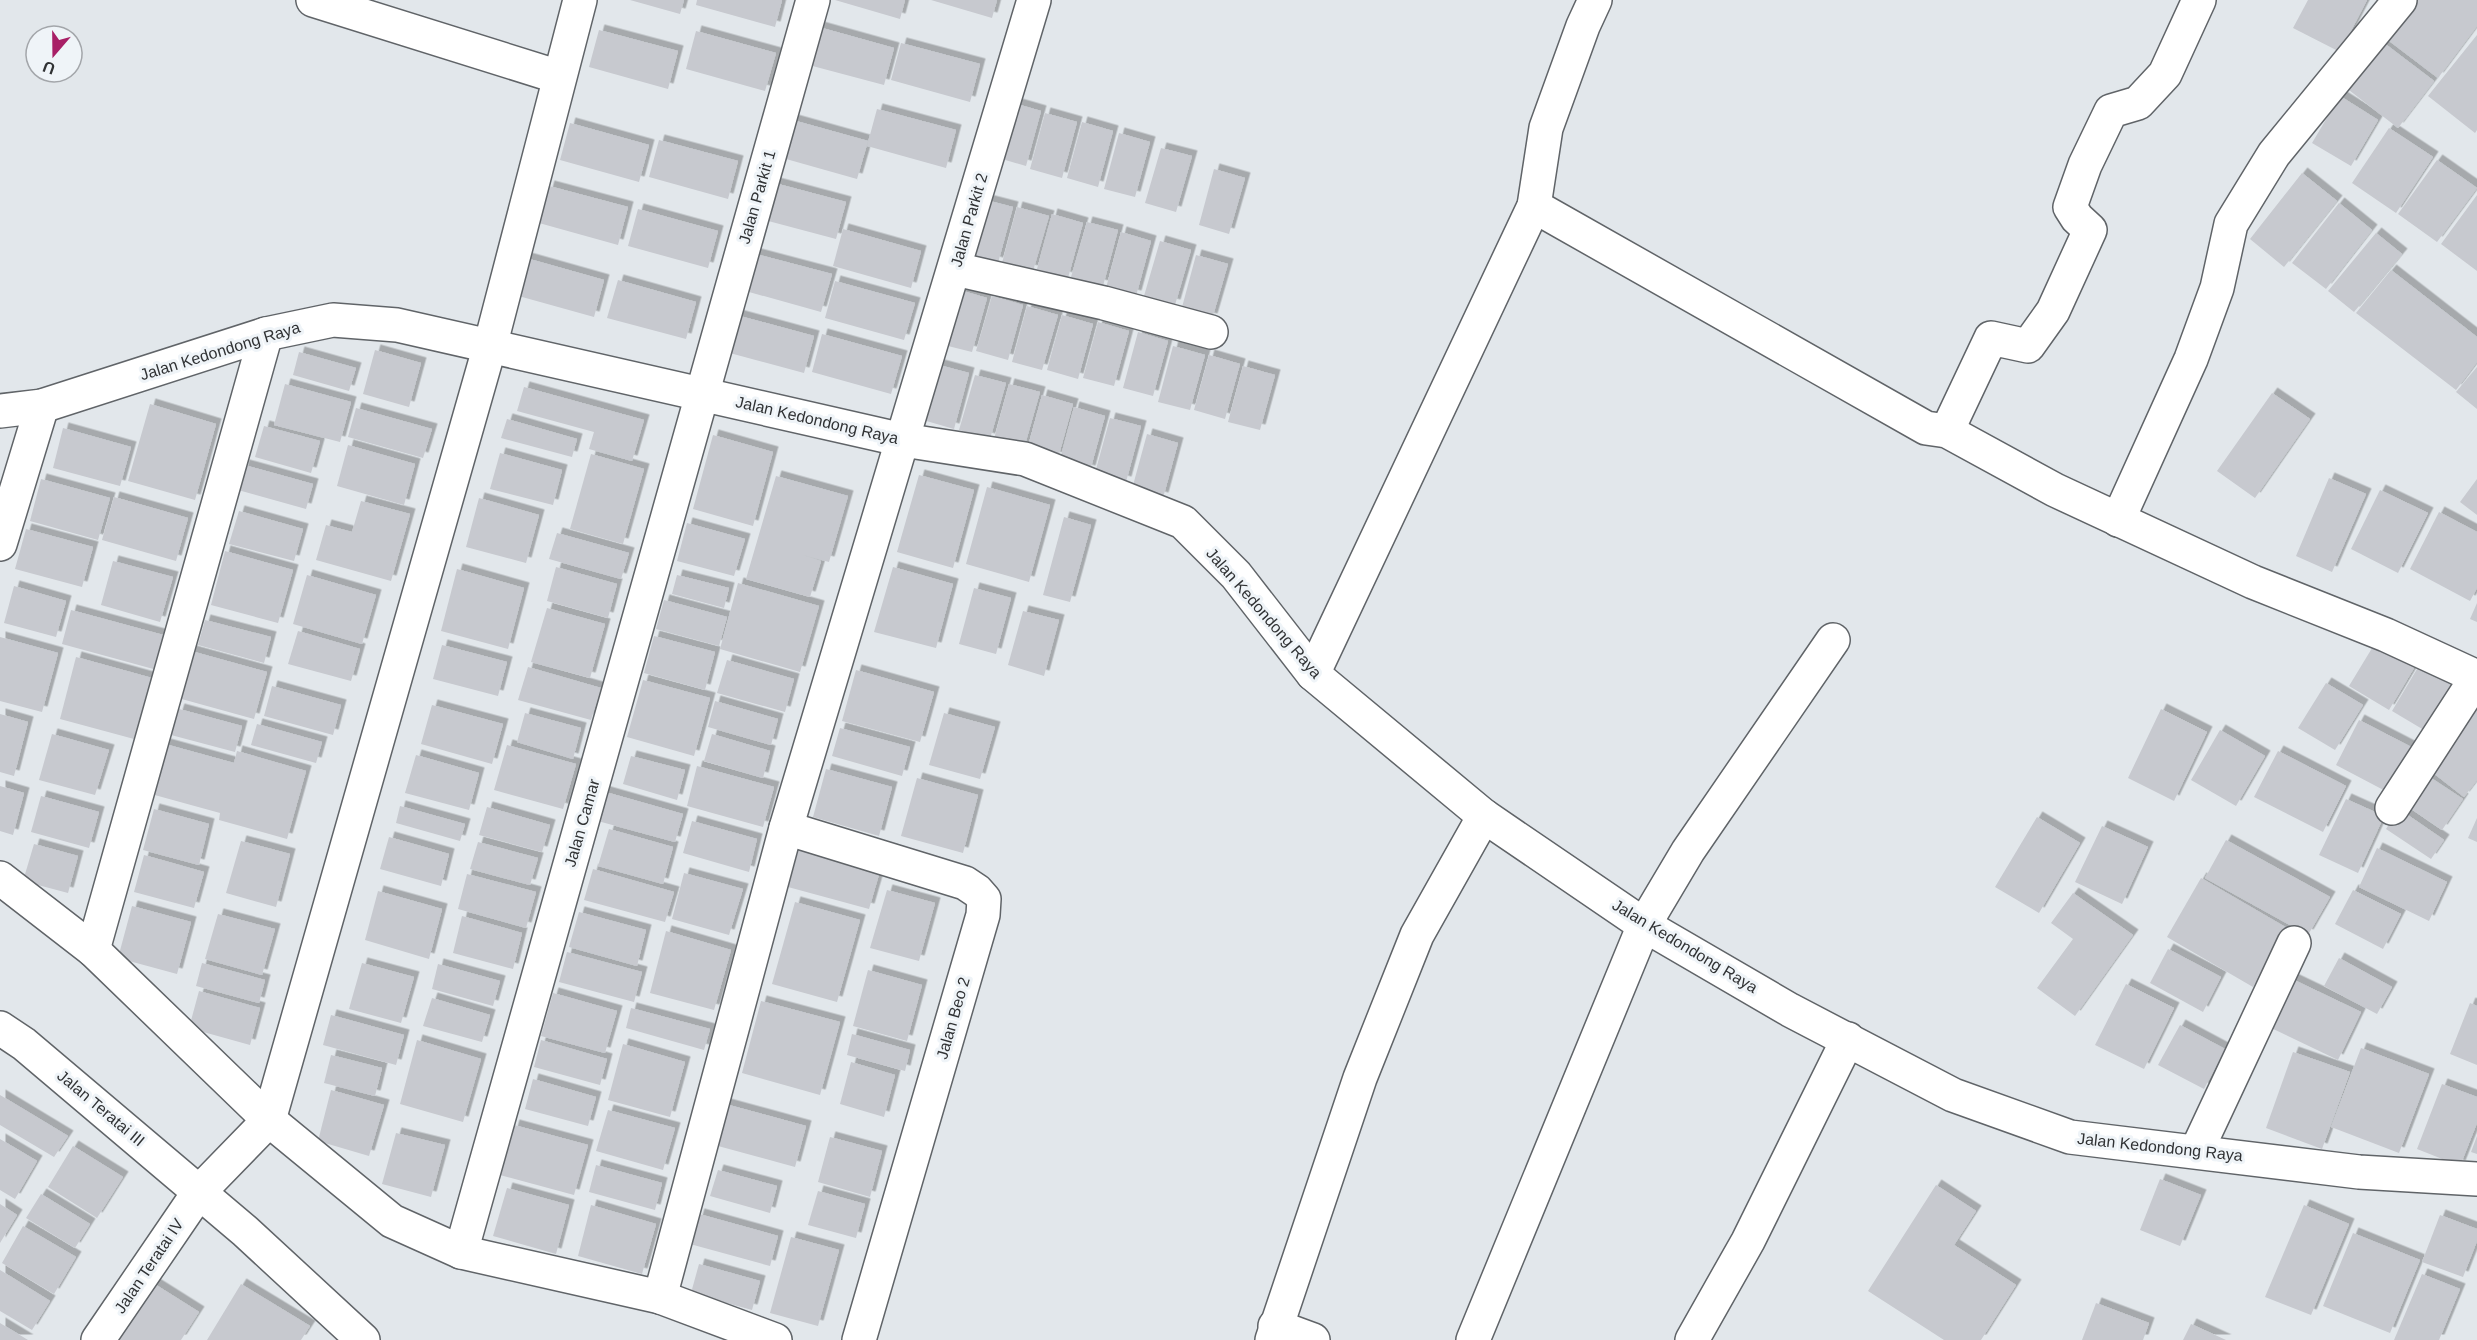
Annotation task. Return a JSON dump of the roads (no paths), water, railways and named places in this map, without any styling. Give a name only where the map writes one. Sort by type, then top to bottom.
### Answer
[{"type":"street","points":[[314,0],[559,77]]},
{"type":"street","points":[[269,1120],[490,345],[580,0]]},
{"type":"street","name":"Jalan Parkit 1","points":[[702,394],[813,0]]},
{"type":"street","name":"Jalan Parkit 2","points":[[660,1297],[786,828],[1034,0]]},
{"type":"street","points":[[1313,674],[1533,206],[1546,128],[1583,26],[1595,0]]},
{"type":"street","points":[[1947,431],[1991,338],[2028,346],[2053,311],[2090,230],[2077,218],[2070,207],[2085,165],[2111,111],[2138,104],[2164,74],[2199,0]]},
{"type":"street","points":[[2118,520],[2191,359],[2217,288],[2230,224],[2274,154],[2400,0]]},
{"type":"street","points":[[1533,206],[1926,428],[1947,431],[2055,490],[2118,520],[2253,582],[2386,635],[2477,677],[2392,808]]},
{"type":"street","points":[[955,269],[1104,303],[1211,332]]},
{"type":"street","name":"Jalan Kedondong Raya","points":[[0,411],[42,406],[266,334],[333,320],[397,325],[903,440],[1025,459],[1183,522],[1236,575],[1313,674],[1485,816],[1644,926],[1790,1010],[1953,1095],[2070,1137],[2197,1150],[2359,1172],[2477,1179]]},
{"type":"street","points":[[93,950],[266,334]]},
{"type":"street","name":"Jalan Camar","points":[[461,1252],[702,394]]},
{"type":"street","points":[[0,544],[42,406]]},
{"type":"street","points":[[1473,1340],[1644,926],[1688,851],[1833,640]]},
{"type":"street","points":[[1313,1340],[1274,1333],[1360,1078],[1417,935],[1485,816]]},
{"type":"street","name":"Jalan Beo 2","points":[[786,828],[965,883],[977,891],[984,900],[983,915],[859,1340]]},
{"type":"street","points":[[0,878],[93,950],[269,1120],[392,1221],[461,1252],[660,1297],[775,1340]]},
{"type":"street","points":[[2197,1150],[2294,943]]},
{"type":"street","name":"Jalan Teratai III","points":[[0,1028],[24,1044],[200,1192],[358,1338]]},
{"type":"street","points":[[1692,1340],[1748,1241],[1848,1039]]},
{"type":"street","name":"Jalan Teratai IV","points":[[98,1340],[200,1192],[269,1120]]}]
